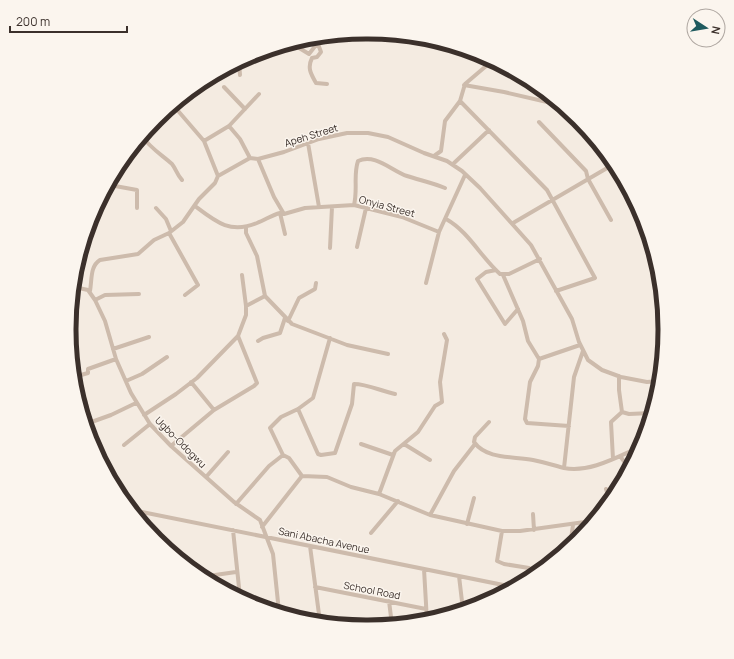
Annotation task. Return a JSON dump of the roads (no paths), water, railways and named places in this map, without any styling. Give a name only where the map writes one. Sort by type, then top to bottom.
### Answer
[{"type":"street","points":[[298,48],[309,54],[318,44],[321,52],[317,57],[312,58],[310,63],[310,72],[316,83],[327,84]]},
{"type":"street","points":[[434,156],[441,151],[445,121],[460,101],[464,85],[487,65]]},
{"type":"street","points":[[240,69],[240,75]]},
{"type":"street","points":[[464,85],[548,102]]},
{"type":"street","points":[[224,88],[245,109]]},
{"type":"street","points":[[204,141],[229,126],[259,94]]},
{"type":"street","points":[[460,101],[544,186],[595,278],[556,292]]},
{"type":"street","points":[[177,110],[204,141],[218,176]]},
{"type":"street","points":[[538,122],[586,171],[588,179],[611,220]]},
{"type":"street","points":[[80,289],[91,292],[93,267],[96,262],[100,260],[138,254],[154,240],[170,232],[183,222],[198,200],[215,183],[218,176],[250,158],[240,139],[229,126]]},
{"type":"street","points":[[453,164],[489,130]]},
{"type":"street","name":"Apeh Street","points":[[250,158],[258,159],[308,143],[347,133],[368,133],[396,139],[424,154],[434,156],[453,164],[513,223],[540,259],[556,292],[572,319],[580,345],[588,360]]},
{"type":"street","points":[[146,142],[172,165],[177,175],[182,180]]},
{"type":"street","points":[[308,143],[319,207]]},
{"type":"street","points":[[258,159],[274,198],[282,213],[285,234]]},
{"type":"street","points":[[354,205],[357,186],[355,172],[358,161],[362,159],[381,163],[408,176],[445,188]]},
{"type":"street","points":[[513,223],[608,167]]},
{"type":"street","points":[[426,283],[440,232],[465,175]]},
{"type":"street","points":[[115,184],[115,186],[137,190],[137,208]]},
{"type":"street","name":"Onyia Street","points":[[195,206],[213,220],[223,225],[240,228],[282,213],[319,207],[354,205],[402,217],[440,232]]},
{"type":"street","points":[[330,248],[332,207]]},
{"type":"street","points":[[156,208],[166,219],[170,232],[198,285],[185,295]]},
{"type":"street","points":[[357,247],[366,208]]},
{"type":"street","points":[[446,219],[464,232],[496,270],[503,275],[523,321],[528,341],[538,359],[538,366],[530,382],[525,419],[527,423],[569,426]]},
{"type":"street","points":[[246,227],[246,232],[257,256],[264,296],[287,319],[296,326],[347,345],[388,354]]},
{"type":"street","points":[[503,275],[509,274],[540,259]]},
{"type":"street","points":[[496,270],[486,272],[477,278],[485,294],[505,324],[518,309]]},
{"type":"street","points":[[144,415],[192,382],[238,336],[246,315],[242,275]]},
{"type":"street","points":[[258,341],[280,333],[299,298],[315,289],[316,283]]},
{"type":"street","name":"Ugbo-Odogwu","points":[[91,292],[116,359],[136,403],[150,424],[171,446],[236,504],[258,518],[272,554],[278,606]]},
{"type":"street","points":[[95,300],[105,295],[139,294]]},
{"type":"street","points":[[246,306],[264,296]]},
{"type":"street","points":[[380,494],[393,455],[418,432],[435,406],[442,402],[440,382],[447,340],[444,334]]},
{"type":"street","points":[[171,446],[214,410],[243,395],[257,383],[238,336]]},
{"type":"street","points":[[113,349],[149,337]]},
{"type":"street","points":[[302,476],[290,458],[283,455],[270,428],[281,417],[298,409],[313,398],[330,338]]},
{"type":"street","points":[[538,359],[580,345]]},
{"type":"street","points":[[564,468],[574,377],[583,351]]},
{"type":"street","points":[[126,381],[142,374],[166,357]]},
{"type":"street","points":[[80,374],[116,359]]},
{"type":"street","points":[[577,365],[588,360],[602,370],[619,376],[653,382]]},
{"type":"street","points":[[619,376],[622,412]]},
{"type":"street","points":[[192,382],[214,410]]},
{"type":"street","points":[[298,409],[318,454],[336,453],[352,404],[354,384],[363,384],[374,389],[395,394]]},
{"type":"street","points":[[85,399],[86,405]]},
{"type":"street","points":[[92,422],[136,403]]},
{"type":"street","points":[[622,412],[629,414],[645,413]]},
{"type":"street","points":[[613,459],[611,422],[622,412]]},
{"type":"street","points":[[489,422],[473,440],[475,444],[496,455],[533,460],[572,470],[613,459],[631,451]]},
{"type":"street","points":[[124,445],[150,424]]},
{"type":"street","points":[[361,444],[393,455]]},
{"type":"street","points":[[404,444],[430,460]]},
{"type":"street","points":[[430,515],[454,471],[475,444]]},
{"type":"street","points":[[206,477],[228,452]]},
{"type":"street","points":[[236,504],[269,466],[283,455]]},
{"type":"street","points":[[620,456],[625,463]]},
{"type":"street","points":[[302,476],[327,477],[351,487],[380,494],[430,515],[502,531],[534,530],[583,523]]},
{"type":"street","points":[[262,526],[302,476]]},
{"type":"street","points":[[606,489],[607,493]]},
{"type":"street","points":[[467,524],[474,498]]},
{"type":"street","points":[[371,533],[398,501]]},
{"type":"street","name":"Sani Abacha Avenue","points":[[142,512],[504,585]]},
{"type":"street","points":[[533,514],[534,530]]},
{"type":"street","points":[[572,536],[573,525]]},
{"type":"street","points":[[233,530],[239,590]]},
{"type":"street","points":[[502,531],[497,561],[530,569]]},
{"type":"street","points":[[310,546],[319,616]]},
{"type":"street","points":[[424,569],[426,613]]},
{"type":"street","points":[[212,575],[236,572]]},
{"type":"street","points":[[459,576],[462,604]]},
{"type":"street","name":"School Road","points":[[315,587],[426,609]]},
{"type":"street","points":[[389,601],[391,619]]}]
